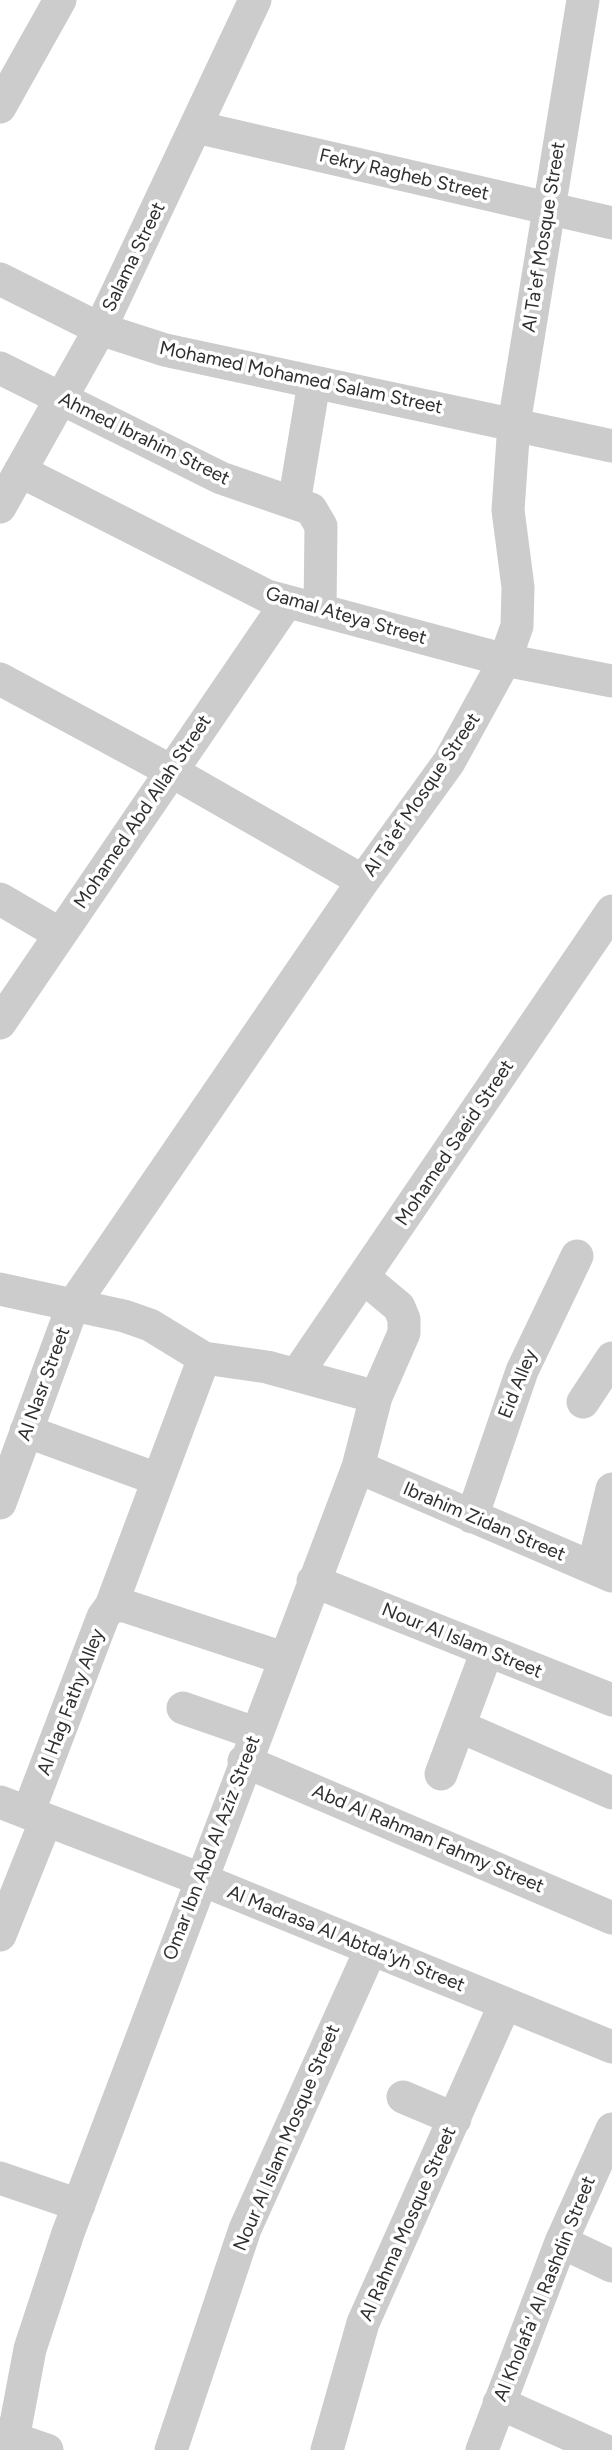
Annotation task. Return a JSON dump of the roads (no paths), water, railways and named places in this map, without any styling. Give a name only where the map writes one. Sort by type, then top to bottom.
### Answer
[{"type":"street","points":[[0,107],[60,0]]},
{"type":"street","name":"Salama Street","points":[[0,507],[100,329],[255,0]]},
{"type":"street","name":"Al Ta'ef Mosque Street","points":[[73,1305],[363,881],[449,762],[505,660],[517,626],[519,587],[508,510],[514,424],[583,0]]},
{"type":"street","name":"Fekry Ragheb Street","points":[[196,127],[612,223]]},
{"type":"street","name":"Mohamed Mohamed Salam Street","points":[[0,279],[100,329],[178,353],[612,446]]},
{"type":"street","name":"Ahmed Ibrahim Street","points":[[0,368],[221,478],[311,509],[321,526],[320,610]]},
{"type":"street","points":[[294,503],[314,383]]},
{"type":"street","name":"Gamal Ateya Street","points":[[20,471],[246,586],[287,602],[505,660],[612,681]]},
{"type":"street","name":"Mohamed Abd Allah Street","points":[[0,1023],[287,602]]},
{"type":"street","points":[[0,679],[171,771],[363,881]]},
{"type":"street","points":[[0,899],[60,934]]},
{"type":"street","name":"Mohamed Saeid Street","points":[[297,1374],[612,911]]},
{"type":"street","name":"Eid Alley","points":[[472,1517],[522,1371],[577,1256]]},
{"type":"street","name":"Omar Ibn Abd Al Aziz Street","points":[[8,2441],[30,2348],[79,2205],[283,1658],[358,1467],[376,1397],[404,1333],[404,1319],[399,1307],[363,1277]]},
{"type":"street","points":[[0,1289],[150,1325],[204,1358],[297,1374],[376,1397]]},
{"type":"street","name":"Al Nasr Street","points":[[2,1489],[73,1305]]},
{"type":"street","points":[[110,1606],[204,1358]]},
{"type":"street","points":[[583,1402],[612,1358]]},
{"type":"street","points":[[26,1431],[157,1479]]},
{"type":"street","name":"Ibrahim Zidan Street","points":[[358,1467],[603,1572]]},
{"type":"street","points":[[603,1572],[612,1489]]},
{"type":"street","name":"Nour Al Islam Street","points":[[313,1581],[612,1700]]},
{"type":"street","name":"Al Hag Fathy Alley","points":[[0,1935],[25,1811],[103,1617],[110,1606],[125,1606],[283,1658]]},
{"type":"street","points":[[441,1774],[487,1651]]},
{"type":"street","name":"Abd Al Rahman Fahmy Street","points":[[184,1707],[250,1747],[612,1918]]},
{"type":"street","points":[[459,1726],[612,1793]]},
{"type":"street","name":"Al Madrasa Al Abtda'yh Street","points":[[25,1811],[200,1879],[612,2047]]},
{"type":"street","name":"Nour Al Islam Mosque Street","points":[[171,2450],[245,2230],[371,1949]]},
{"type":"street","name":"Al Rahma Mosque Street","points":[[327,2450],[363,2323],[506,2004]]},
{"type":"street","points":[[403,2097],[455,2119]]},
{"type":"street","name":"Al Kholafa' Al Rashdin Street","points":[[482,2450],[561,2242],[612,2129]]},
{"type":"street","points":[[0,2178],[79,2205]]},
{"type":"street","points":[[561,2242],[612,2266]]},
{"type":"street","points":[[499,2403],[604,2450]]},
{"type":"street","points":[[8,2441],[47,2450]]}]
